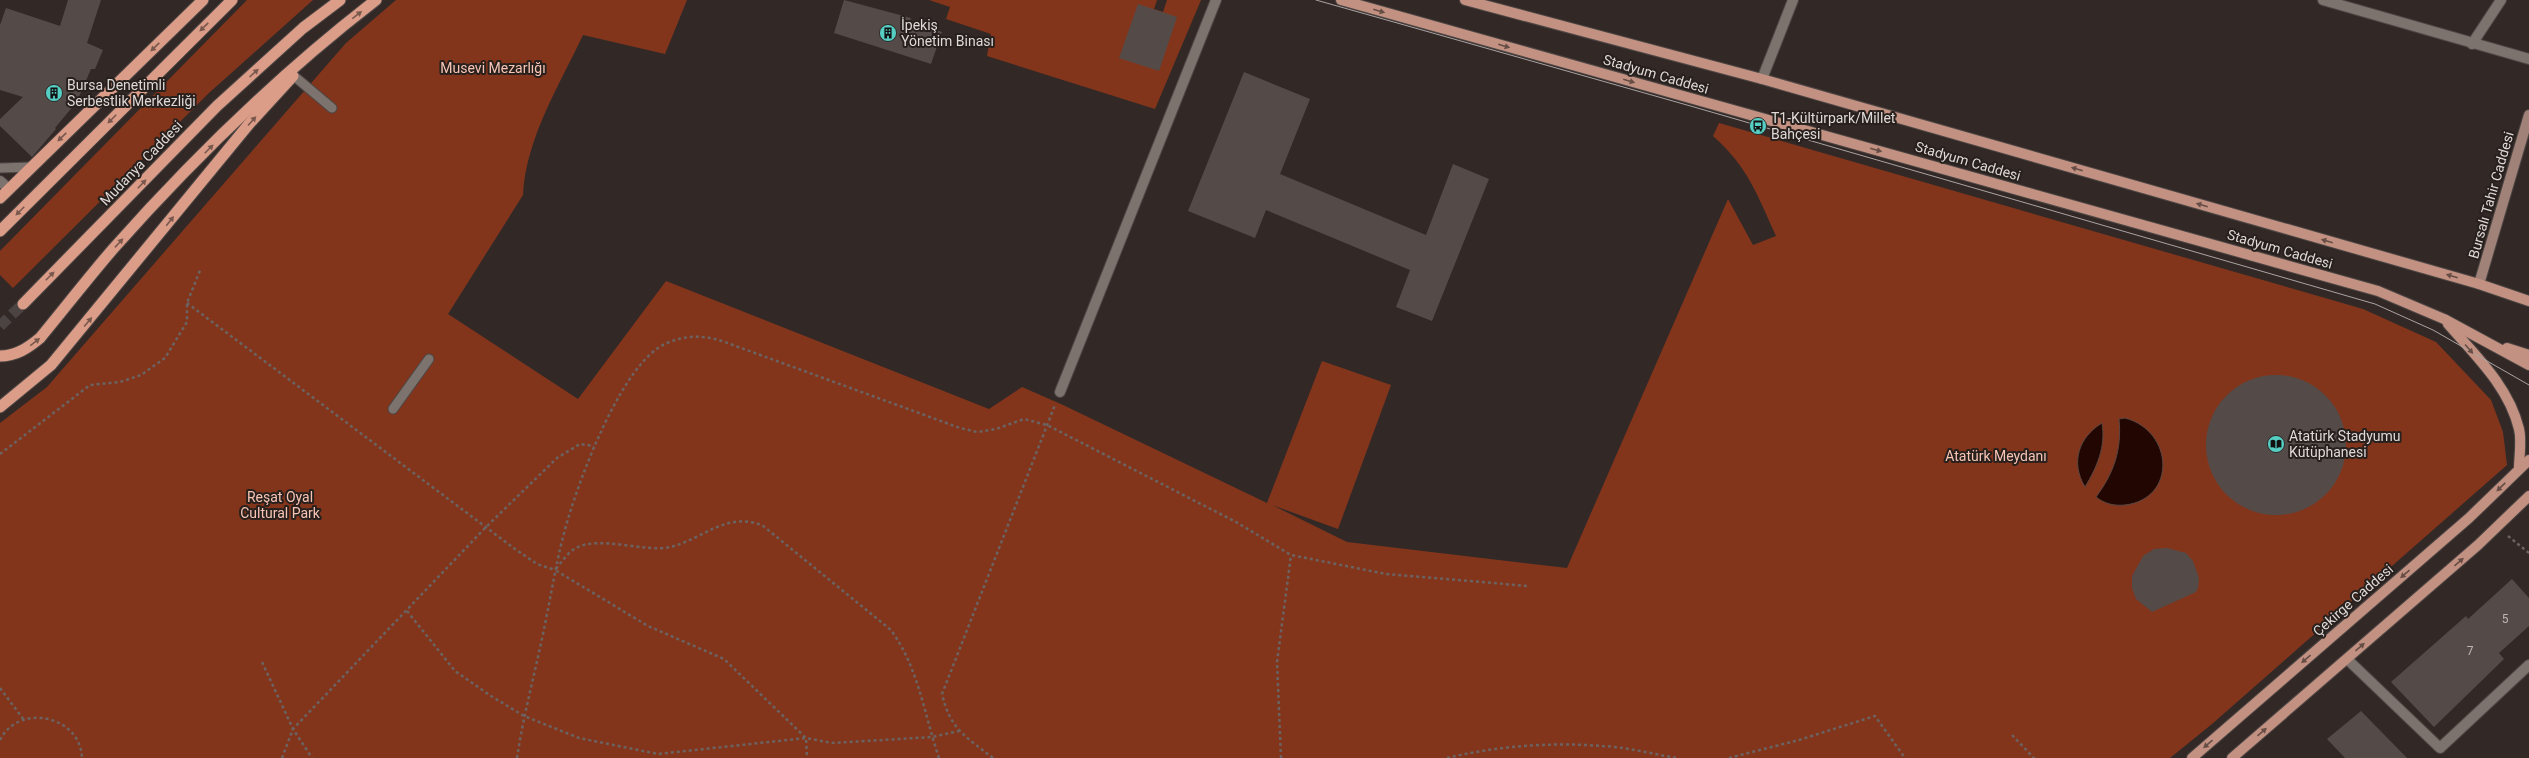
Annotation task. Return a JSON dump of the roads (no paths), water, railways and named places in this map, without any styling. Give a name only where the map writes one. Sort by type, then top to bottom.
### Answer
[{"type":"highway","points":[[0,198],[203,0]]},
{"type":"highway","points":[[0,231],[232,0]]},
{"type":"highway","name":"Mudanya Caddesi","points":[[23,304],[217,106],[303,28],[340,0]]},
{"type":"highway","points":[[0,356],[10,356],[26,349],[40,338],[113,250],[189,168],[261,96],[334,32],[376,0]]},
{"type":"highway","points":[[0,407],[51,366],[249,124],[334,32]]},
{"type":"main road","name":"Stadyum Caddesi","points":[[1341,0],[2378,292],[2444,319],[2529,365]]},
{"type":"main road","points":[[1466,0],[1762,79],[2479,284],[2529,301]]},
{"type":"main road","name":"Bursalı Tahir Caddesi","points":[[2479,284],[2529,115]]},
{"type":"main road","points":[[2444,319],[2496,378],[2509,402],[2520,430],[2519,469]]},
{"type":"main road","points":[[2482,340],[2529,355]]},
{"type":"main road","name":"Çekirge Caddesi","points":[[2192,758],[2470,518],[2529,460]]},
{"type":"main road","points":[[2232,758],[2497,527],[2529,496]]},
{"type":"street","points":[[1060,392],[1216,0]]},
{"type":"street","points":[[1762,79],[1793,0]]},
{"type":"street","points":[[2323,0],[2472,44],[2529,59]]},
{"type":"street","points":[[2472,44],[2501,0]]},
{"type":"street","points":[[0,181],[9,189]]},
{"type":"street","points":[[2347,659],[2440,748],[2529,665]]},
{"type":"lane","points":[[294,76],[332,108]]},
{"type":"lane","points":[[0,168],[31,167]]},
{"type":"lane","points":[[393,409],[429,360]]},
{"type":"tunnel","points":[[0,326],[23,304]]},
{"type":"tram line","points":[[1316,0],[1694,107],[2375,304],[2433,330],[2529,385]]},
{"type":"place","name":"İpekiş Yönetim Binası","points":[[888,33]]},
{"type":"place","name":"Bursa Denetimli Serbestlik Merkezliği","points":[[54,93]]},
{"type":"place","name":"T1-Kültürpark/Millet Bahçesi","points":[[1758,126]]},
{"type":"place","name":"Atatürk Stadyumu Kütüphanesi","points":[[2276,444]]},
{"type":"park label","name":"Musevi Mezarlığı","points":[[493,68]]},
{"type":"park label","name":"Atatürk Meydanı","points":[[1996,456]]},
{"type":"park label","name":"Reşat Oyal Cultural Park","points":[[280,506]]}]
